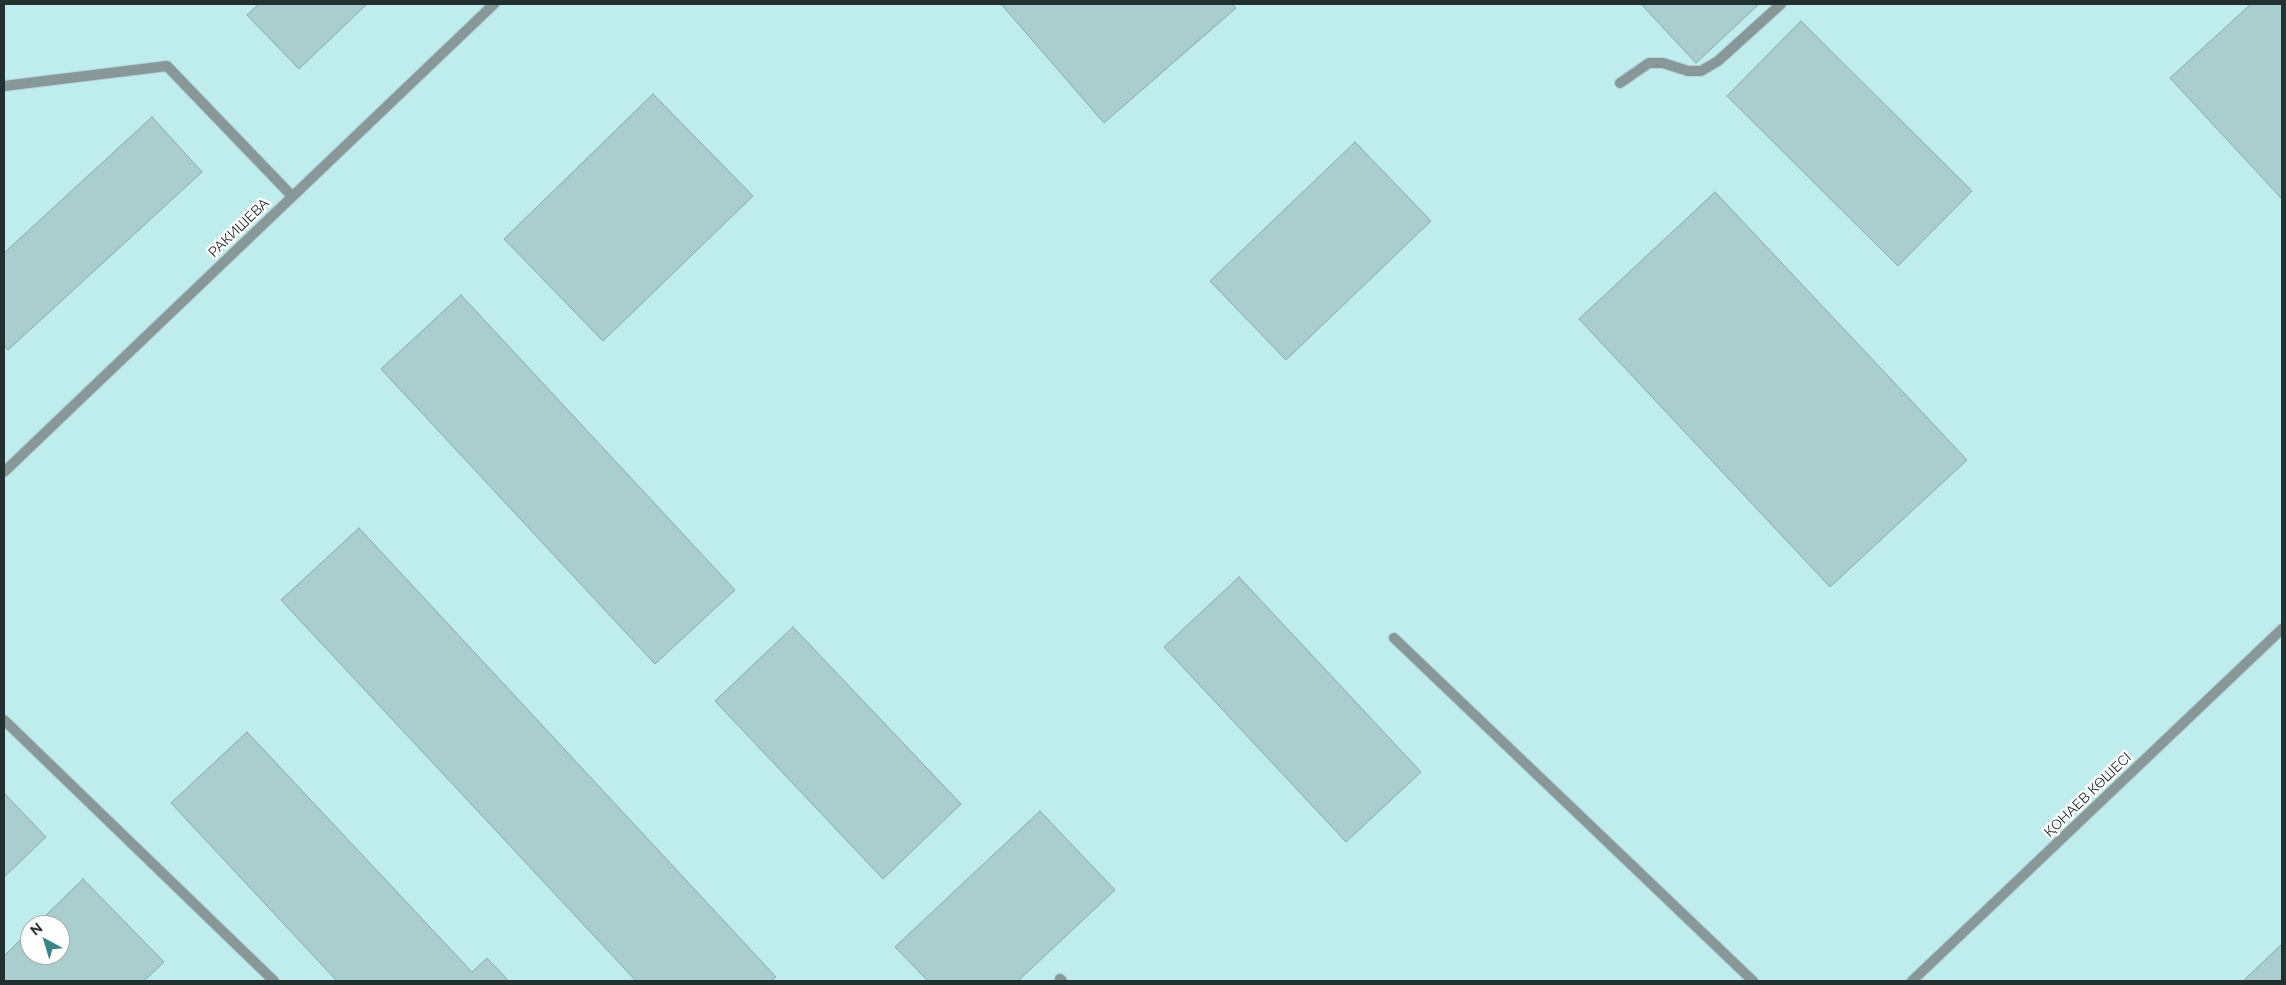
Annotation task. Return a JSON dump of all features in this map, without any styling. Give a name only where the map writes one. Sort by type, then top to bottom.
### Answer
[{"type":"street","name":"РАКИШЕВА","points":[[4,472],[494,4]]},
{"type":"street","points":[[1620,83],[1649,64],[1663,63],[1688,71],[1701,72],[1718,61],[1782,4]]},
{"type":"street","points":[[4,86],[167,66],[292,196]]},
{"type":"street","name":"ҚОНАЕВ КӨШЕСІ","points":[[1912,981],[2282,629]]},
{"type":"street","points":[[1394,638],[1752,981]]},
{"type":"street","points":[[4,720],[274,981]]},
{"type":"shaded area","points":[[4,4],[2282,4],[2282,981],[4,981]]},
{"type":"building","points":[[259,4],[367,4],[299,69],[247,15]]},
{"type":"building","points":[[1001,4],[1232,4],[1236,8],[1104,123]]},
{"type":"building","points":[[1641,4],[1759,4],[1696,63]]},
{"type":"building","points":[[2251,4],[2282,4],[2282,199],[2170,78]]},
{"type":"building","points":[[1801,21],[1972,191],[1898,266],[1727,96]]},
{"type":"building","points":[[653,94],[753,196],[603,341],[504,239]]},
{"type":"building","points":[[152,117],[202,172],[8,350],[4,346],[4,253]]},
{"type":"building","points":[[1355,142],[1431,221],[1286,360],[1210,281]]},
{"type":"building","points":[[1715,192],[1967,460],[1830,587],[1579,319]]},
{"type":"building","points":[[461,295],[735,590],[655,664],[381,369]]},
{"type":"building","points":[[359,528],[776,977],[771,981],[636,981],[281,600]]},
{"type":"building","points":[[1239,577],[1421,772],[1346,842],[1164,647]]},
{"type":"building","points":[[793,627],[961,804],[883,879],[715,701]]},
{"type":"building","points":[[247,732],[472,972],[487,958],[509,981],[337,981],[171,803]]},
{"type":"building","points":[[4,793],[46,837],[4,877]]},
{"type":"building","points":[[1040,811],[1115,890],[1018,981],[928,981],[895,947]]},
{"type":"building","points":[[83,879],[164,962],[144,981],[4,981],[4,956],[20,940],[20,965],[70,965],[70,915],[46,915]]},
{"type":"building","points":[[2282,944],[2282,981],[2243,981]]}]
